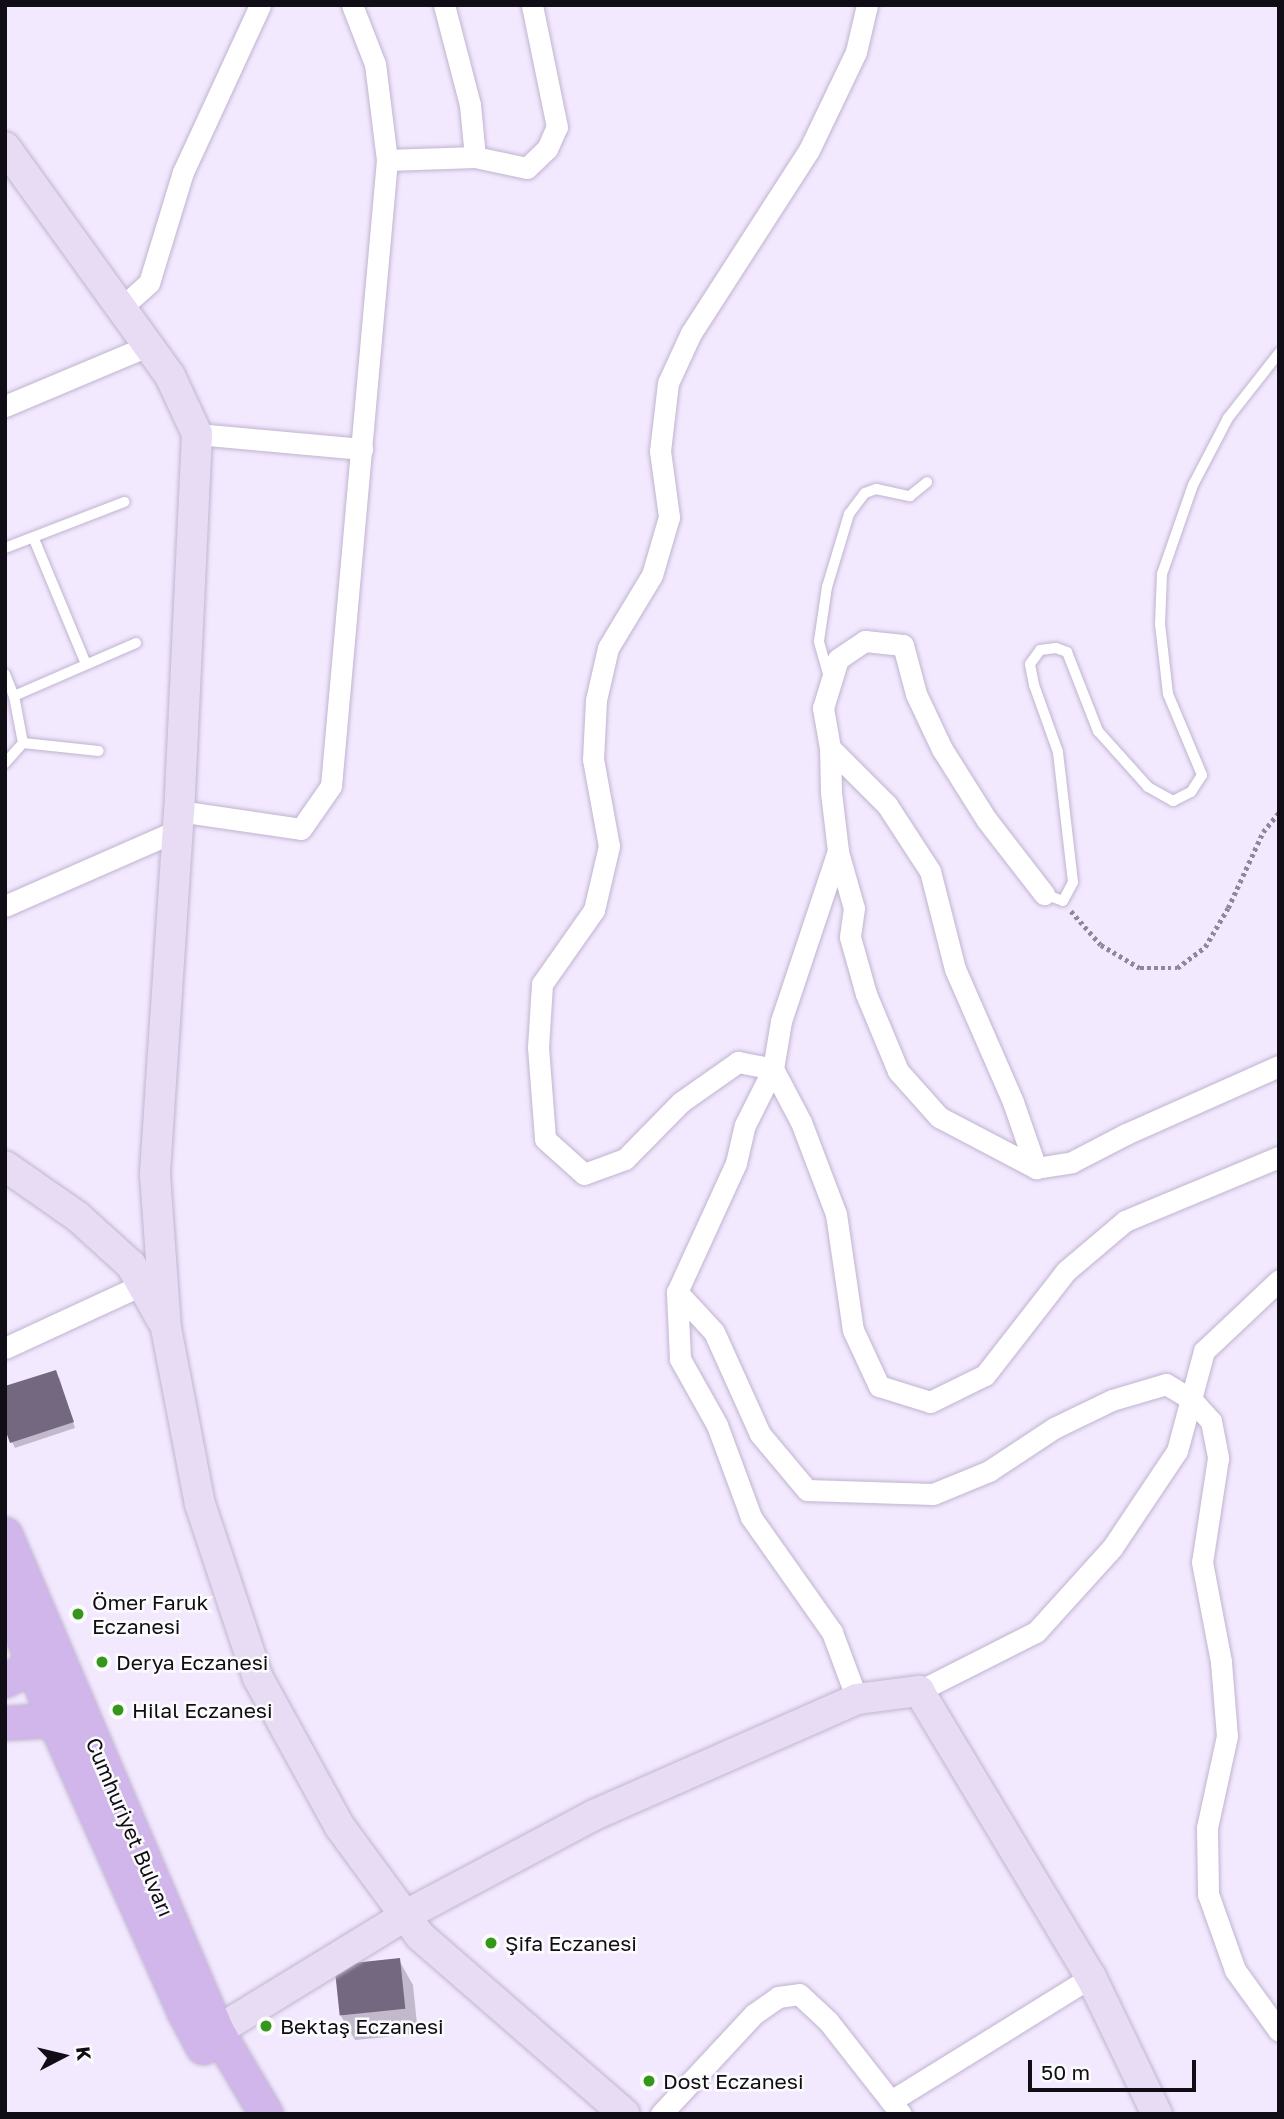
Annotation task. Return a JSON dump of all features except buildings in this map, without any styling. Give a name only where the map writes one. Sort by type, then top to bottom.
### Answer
[{"type":"main road","name":"Cumhuriyet Bulvarı","points":[[5,1534],[31,1667],[184,2012],[240,2114]]},
{"type":"main road","name":"Cumhuriyet Bulvarı","points":[[5,1591],[23,1633]]},
{"type":"main road","name":"Cumhuriyet Bulvarı","points":[[31,1667],[217,2031],[266,2114]]},
{"type":"main road","points":[[5,1723],[54,1720]]},
{"type":"street","points":[[121,308],[149,283],[183,172],[260,5]]},
{"type":"street","points":[[5,906],[178,821],[301,829],[331,786],[387,160],[376,64],[352,5]]},
{"type":"street","points":[[444,5],[470,105],[475,157]]},
{"type":"street","points":[[387,160],[475,157],[527,168],[547,149],[557,127],[532,5]]},
{"type":"street","points":[[773,1069],[738,1062],[681,1102],[625,1159],[584,1174],[545,1139],[538,1047],[542,984],[594,910],[609,846],[593,759],[596,700],[608,648],[652,575],[669,517],[660,451],[668,383],[691,333],[809,150],[856,52],[867,5]]},
{"type":"street","points":[[5,148],[170,376],[197,434],[178,821],[155,1175],[152,1280],[166,1328],[200,1504],[258,1678],[341,1827],[420,1936],[625,2114]]},
{"type":"street","points":[[5,406],[148,346]]},
{"type":"street","points":[[197,434],[362,449]]},
{"type":"street","points":[[1053,898],[986,819],[942,749],[916,694],[903,646],[865,641],[838,659],[823,708],[830,748],[831,792],[838,850],[854,908],[850,937],[866,994],[898,1071],[939,1117],[1036,1168],[1072,1162],[1126,1134],[1279,1066]]},
{"type":"street","points":[[830,748],[887,805],[930,871],[955,969],[1013,1102],[1036,1168]]},
{"type":"street","points":[[838,850],[781,1021],[773,1069],[745,1125],[736,1163],[677,1292],[680,1359],[717,1425],[751,1517],[832,1632],[857,1699]]},
{"type":"street","points":[[773,1069],[801,1122],[836,1214],[853,1330],[879,1386],[930,1402],[985,1375],[1066,1271],[1125,1221],[1279,1157]]},
{"type":"street","points":[[5,1166],[78,1217],[131,1265],[152,1280]]},
{"type":"street","points":[[5,1348],[152,1280]]},
{"type":"street","points":[[217,2031],[405,1915],[594,1815],[857,1699],[919,1691],[1036,1632],[1112,1548],[1177,1451],[1204,1351],[1279,1280]]},
{"type":"street","points":[[677,1292],[714,1332],[760,1434],[807,1490],[933,1494],[989,1471],[1054,1428],[1112,1400],[1166,1384],[1191,1399],[1211,1421],[1218,1458],[1202,1562],[1221,1662],[1227,1736],[1207,1828],[1208,1894],[1235,1970],[1279,2031]]},
{"type":"street","points":[[919,1691],[1091,1977],[1157,2114]]},
{"type":"street","points":[[661,2114],[754,2014],[778,1997],[799,1994],[828,2021],[896,2107],[1091,1977]]},
{"type":"lane","points":[[1053,898],[1073,882],[1058,752],[1034,685],[1030,664],[1040,650],[1056,648],[1067,652],[1098,731],[1148,787],[1173,801],[1191,792],[1202,775],[1168,694],[1160,624],[1162,573],[1193,485],[1222,429],[1279,353]]},
{"type":"lane","points":[[831,684],[819,641],[827,587],[849,514],[865,493],[876,489],[911,496],[927,482]]},
{"type":"lane","points":[[5,548],[124,502]]},
{"type":"lane","points":[[34,539],[86,664]]},
{"type":"lane","points":[[14,696],[136,643]]},
{"type":"lane","points":[[5,674],[14,696],[23,743]]},
{"type":"lane","points":[[23,743],[99,751]]},
{"type":"lane","points":[[5,763],[23,743]]},
{"type":"path","points":[[1053,898],[1101,945],[1140,968],[1177,968],[1205,947],[1228,908],[1263,832],[1279,812]]},
{"type":"place","name":"Ömer Faruk Eczanesi","points":[[78,1614]]},
{"type":"place","name":"Derya Eczanesi","points":[[102,1662]]},
{"type":"place","name":"Hilal Eczanesi","points":[[118,1710]]},
{"type":"place","name":"Şifa Eczanesi","points":[[491,1943]]},
{"type":"place","name":"Bektaş Eczanesi","points":[[266,2026]]},
{"type":"place","name":"Dost Eczanesi","points":[[649,2081]]}]
